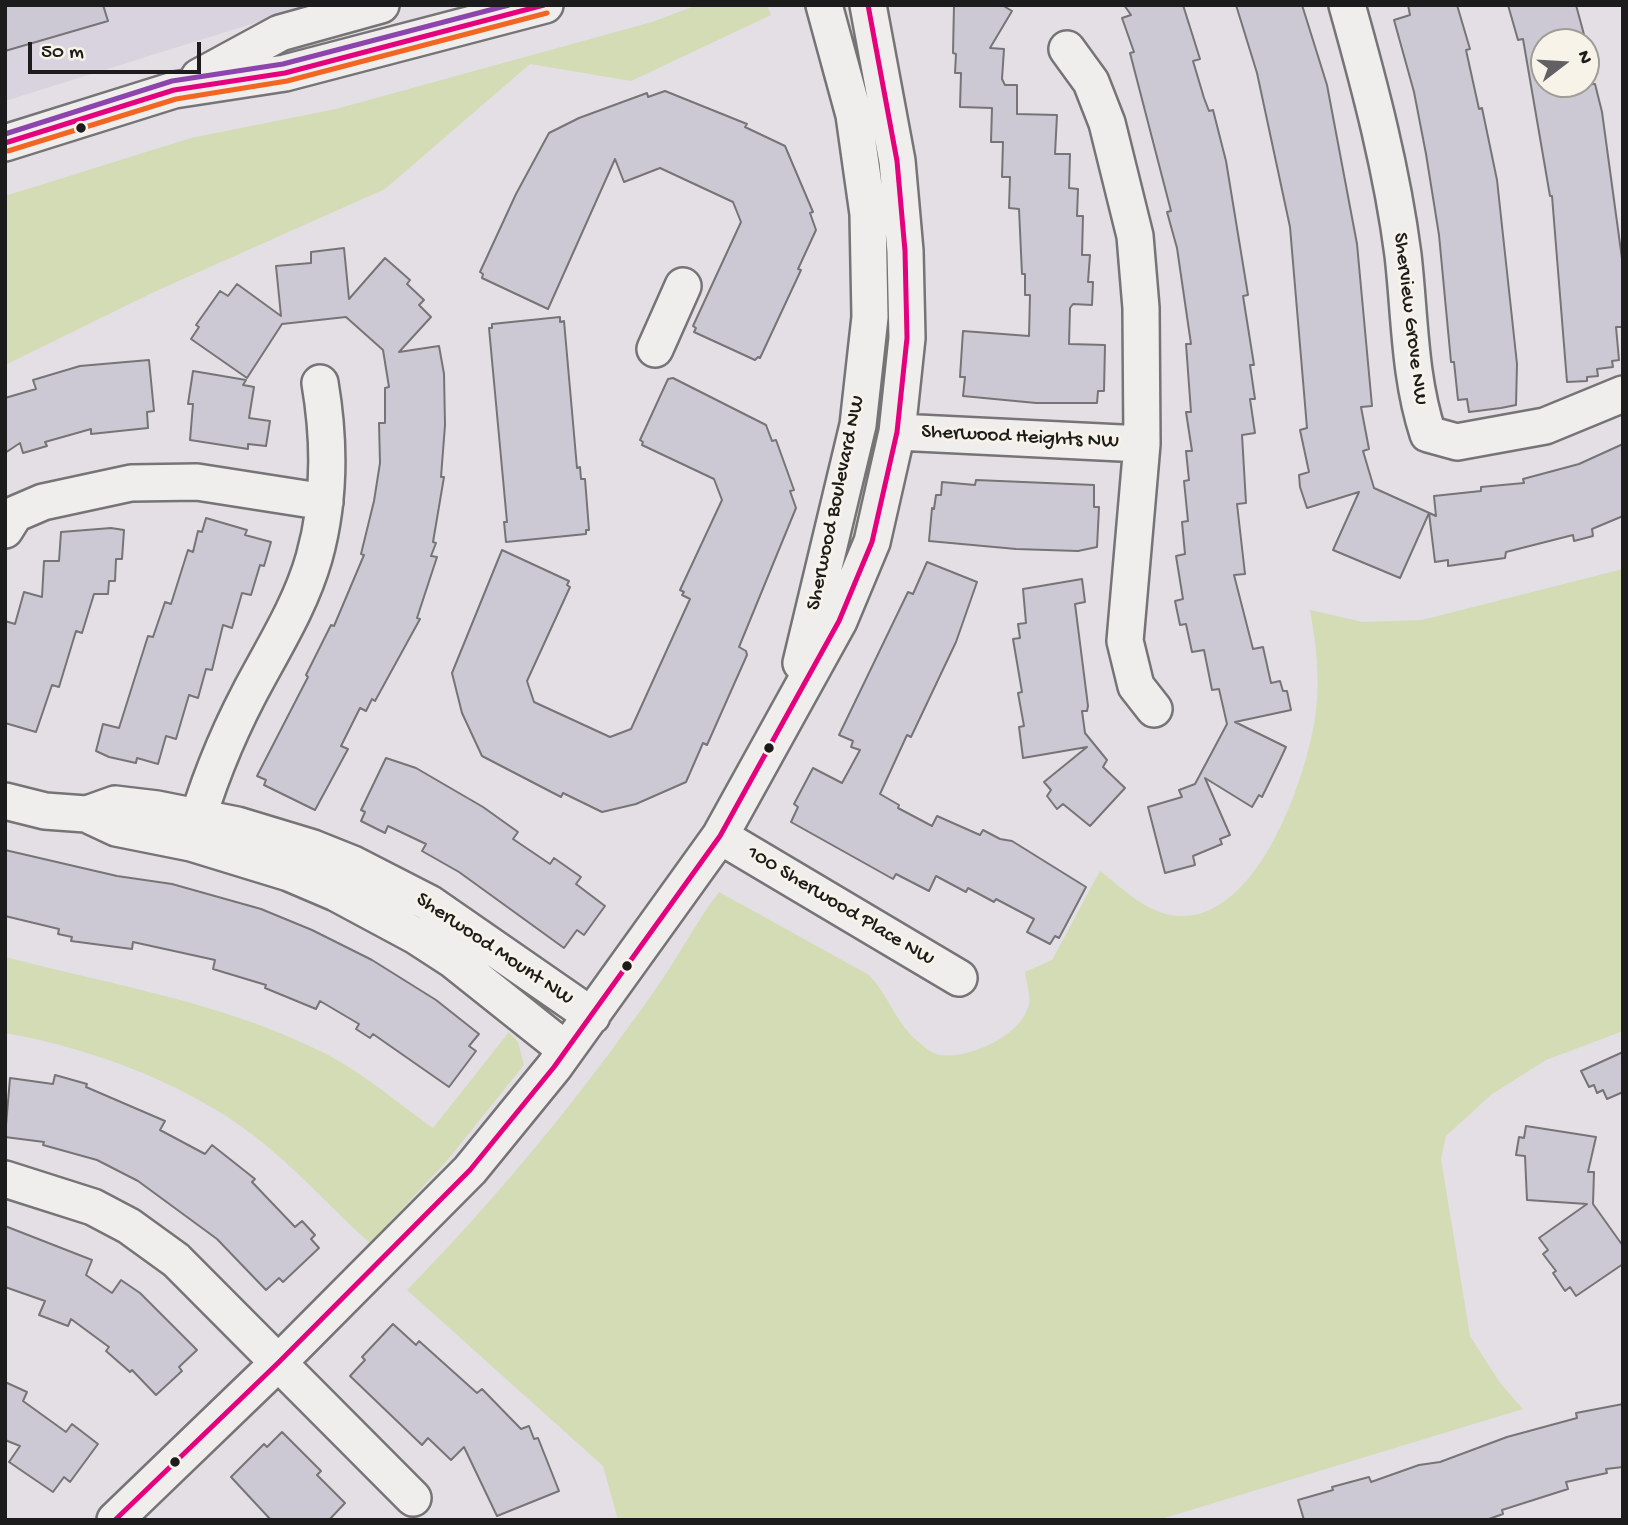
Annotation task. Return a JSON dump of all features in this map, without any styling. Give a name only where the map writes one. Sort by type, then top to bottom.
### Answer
[{"type":"street","points":[[174,90],[280,33],[381,5]]},
{"type":"street","points":[[5,143],[174,90],[285,73],[545,5]]},
{"type":"street","name":"Sherview Grove NW","points":[[1347,5],[1373,99],[1389,173],[1403,254],[1416,397],[1428,435],[1457,442],[1545,426],[1623,394]]},
{"type":"street","name":"Sherwood Boulevard NW","points":[[789,710],[832,542],[858,425],[870,317],[868,214],[854,115],[823,6]]},
{"type":"street","name":"Sherwood Boulevard NW","points":[[115,1520],[278,1363],[470,1170],[592,1016],[720,836],[839,621],[872,542],[897,432],[907,338],[905,251],[897,161],[875,15]]},
{"type":"street","name":"Sherwood Heights NW","points":[[1067,49],[1091,82],[1107,123],[1128,200],[1141,309],[1142,444],[1125,641],[1136,686],[1154,709]]},
{"type":"street","points":[[655,349],[683,286]]},
{"type":"street","points":[[194,829],[212,775],[248,696],[289,621],[313,559],[325,502],[327,426],[320,383]]},
{"type":"street","name":"Sherwood Heights NW","points":[[897,432],[1142,444]]},
{"type":"street","points":[[5,530],[15,514],[43,502],[131,483],[197,482],[325,502]]},
{"type":"street","name":"Sherwood Mount NW","points":[[5,801],[45,811],[86,814],[115,804],[194,829],[377,913],[453,960],[566,1050]]},
{"type":"street","name":"Sherwood Mount NW","points":[[194,829],[300,844],[392,883],[466,926],[592,1016]]},
{"type":"street","name":"100 Sherwood Place NW","points":[[720,836],[959,978]]},
{"type":"street","points":[[5,1179],[93,1207],[130,1226],[176,1260],[413,1498]]},
{"type":"shaded area","points":[[5,5],[312,5],[5,101]]},
{"type":"green space","points":[[698,5],[767,5],[771,15],[631,81],[530,64],[385,189],[156,291],[5,365],[5,196],[191,138],[336,109],[652,22]]},
{"type":"green space","points":[[1623,569],[1623,1031],[1546,1060],[1492,1094],[1446,1136],[1441,1159],[1470,1336],[1500,1383],[1523,1409],[1158,1520],[618,1520],[603,1466],[407,1290],[474,1219],[568,1107],[655,990],[719,892],[869,975],[906,1029],[930,1051],[940,1055],[952,1055],[979,1049],[1005,1035],[1024,1016],[1029,1004],[1025,972],[1052,960],[1100,871],[1139,902],[1166,914],[1197,914],[1225,901],[1250,877],[1271,845],[1288,810],[1311,739],[1318,686],[1310,610],[1363,622],[1422,620]]},
{"type":"green space","points":[[5,957],[203,1006],[280,1033],[348,1067],[433,1128],[509,1032],[518,1042],[524,1065],[445,1163],[370,1243],[268,1147],[210,1106],[178,1089],[109,1060],[75,1049],[5,1033]]},
{"type":"building","points":[[5,5],[103,5],[108,21],[5,51]]},
{"type":"building","points":[[954,5],[1002,5],[1012,11],[990,48],[1004,49],[1002,79],[1005,85],[1017,85],[1017,114],[1057,115],[1055,154],[1070,154],[1069,188],[1078,189],[1077,216],[1083,216],[1082,255],[1090,255],[1088,282],[1093,282],[1092,305],[1073,304],[1070,308],[1069,344],[1105,345],[1104,391],[1098,391],[1097,403],[1036,403],[963,396],[965,377],[960,377],[963,331],[1029,336],[1030,295],[1025,295],[1025,274],[1022,274],[1019,209],[1009,208],[1010,177],[1002,177],[1003,142],[991,142],[992,108],[960,107],[961,73],[955,73],[956,54],[953,53]]},
{"type":"building","points":[[1124,5],[1183,5],[1200,59],[1193,61],[1209,111],[1213,110],[1226,161],[1248,295],[1243,296],[1254,365],[1250,365],[1255,399],[1250,399],[1255,433],[1242,435],[1246,503],[1237,504],[1245,574],[1234,575],[1253,649],[1263,647],[1271,683],[1280,681],[1283,691],[1287,691],[1291,710],[1235,722],[1286,747],[1280,760],[1262,797],[1259,795],[1252,807],[1205,778],[1230,835],[1220,839],[1222,844],[1193,856],[1195,865],[1165,873],[1148,807],[1182,797],[1179,790],[1195,784],[1227,724],[1219,689],[1212,690],[1204,650],[1192,652],[1186,624],[1180,625],[1175,601],[1183,599],[1176,556],[1185,554],[1182,522],[1188,521],[1184,481],[1189,480],[1186,451],[1192,451],[1186,412],[1191,412],[1186,344],[1191,344],[1177,248],[1167,212],[1171,211],[1130,53],[1134,52],[1122,18],[1131,15]]},
{"type":"building","points":[[1236,5],[1302,5],[1327,85],[1357,244],[1372,406],[1361,407],[1369,449],[1363,451],[1374,488],[1436,516],[1434,496],[1481,491],[1481,487],[1524,483],[1523,479],[1579,464],[1623,444],[1623,516],[1592,529],[1593,536],[1574,541],[1573,535],[1506,552],[1505,558],[1448,566],[1448,560],[1435,562],[1429,513],[1400,578],[1333,550],[1359,492],[1307,508],[1300,487],[1299,475],[1309,472],[1300,430],[1307,428],[1290,227],[1257,73]]},
{"type":"building","points":[[1408,5],[1457,5],[1470,49],[1466,50],[1479,109],[1482,108],[1497,180],[1517,364],[1516,405],[1469,412],[1467,399],[1458,400],[1454,362],[1451,362],[1439,235],[1426,154],[1414,92],[1394,20],[1410,15]]},
{"type":"building","points":[[1508,5],[1576,5],[1582,28],[1530,28],[1530,80],[1523,39],[1518,40]]},
{"type":"building","points":[[665,91],[747,124],[745,127],[785,146],[813,212],[810,213],[816,230],[798,269],[801,270],[760,358],[755,360],[694,332],[696,328],[693,326],[741,222],[733,202],[660,168],[624,182],[615,159],[548,309],[482,278],[483,274],[480,272],[516,194],[549,133],[579,118],[647,93],[648,97]]},
{"type":"building","points":[[1533,98],[1598,98],[1623,266],[1623,327],[1616,327],[1619,360],[1612,361],[1613,367],[1597,369],[1598,376],[1587,377],[1587,381],[1567,382],[1550,196]]},
{"type":"building","points":[[344,248],[349,299],[385,258],[410,280],[407,284],[424,300],[419,305],[431,317],[399,352],[439,346],[444,374],[445,425],[441,477],[444,477],[433,542],[436,543],[431,556],[437,557],[417,618],[420,619],[375,701],[372,699],[366,711],[360,708],[341,746],[348,749],[315,810],[264,785],[266,780],[257,776],[308,677],[306,675],[331,625],[334,626],[364,555],[361,554],[380,463],[379,423],[385,423],[385,388],[389,387],[383,350],[346,317],[282,324],[247,378],[191,339],[199,327],[196,325],[220,291],[228,296],[237,284],[281,316],[276,266],[311,263],[311,252]]},
{"type":"building","points":[[560,317],[560,322],[564,321],[577,468],[580,467],[581,479],[585,479],[589,530],[586,530],[586,534],[506,542],[504,522],[507,522],[489,328],[492,328],[492,324]]},
{"type":"building","points":[[149,360],[154,411],[147,412],[148,428],[91,434],[91,429],[45,442],[47,446],[23,453],[20,443],[5,453],[5,398],[36,389],[33,380],[80,366]]},
{"type":"building","points":[[193,371],[246,380],[243,385],[254,387],[249,418],[270,421],[266,446],[248,444],[248,449],[190,440],[193,404],[188,404]]},
{"type":"building","points":[[673,378],[766,425],[772,441],[776,440],[794,490],[790,491],[796,508],[739,647],[746,651],[747,655],[707,745],[703,743],[686,782],[636,804],[602,812],[563,793],[561,797],[482,756],[462,713],[452,673],[502,550],[569,581],[567,585],[570,587],[527,681],[534,702],[610,737],[631,729],[690,599],[682,595],[684,592],[680,590],[722,500],[714,479],[642,445],[640,440],[668,379]]},
{"type":"building","points":[[976,480],[1094,485],[1094,507],[1099,507],[1097,547],[1078,551],[1016,549],[929,541],[932,508],[934,509],[936,495],[941,495],[942,482],[975,485]]},
{"type":"building","points":[[206,518],[247,530],[245,535],[271,542],[264,566],[260,565],[251,595],[242,593],[232,628],[223,625],[212,670],[206,669],[198,698],[189,695],[176,739],[166,736],[158,764],[137,758],[136,763],[109,757],[96,751],[103,724],[119,728],[148,636],[153,637],[165,602],[171,604],[188,550],[193,552],[198,531],[202,532]]},
{"type":"building","points":[[111,528],[124,530],[122,559],[116,559],[115,581],[109,581],[108,594],[94,594],[82,633],[76,631],[59,687],[52,685],[36,732],[5,723],[5,621],[15,624],[24,592],[42,597],[44,561],[59,561],[61,532]]},
{"type":"building","points":[[927,562],[977,582],[956,642],[911,737],[907,735],[880,794],[899,805],[898,808],[932,826],[937,816],[980,835],[983,830],[1000,839],[1012,841],[1086,887],[1059,938],[1055,936],[1050,944],[1027,932],[1034,919],[996,899],[994,902],[968,888],[966,892],[936,876],[929,891],[896,874],[893,879],[791,822],[798,807],[794,804],[813,768],[842,783],[860,750],[851,747],[853,741],[839,735],[908,592],[913,594]]},
{"type":"building","points":[[1082,579],[1085,602],[1075,604],[1088,706],[1087,711],[1082,711],[1085,733],[1107,760],[1103,767],[1125,788],[1090,826],[1063,804],[1057,809],[1047,796],[1051,790],[1044,782],[1087,747],[1023,758],[1019,727],[1024,726],[1018,693],[1022,692],[1013,639],[1020,638],[1018,624],[1026,623],[1023,589]]},
{"type":"building","points":[[386,758],[416,768],[483,807],[518,832],[513,839],[550,864],[554,858],[581,877],[576,884],[605,906],[584,935],[577,930],[564,948],[459,872],[422,851],[426,844],[388,826],[385,833],[361,821],[365,812],[361,810]]},
{"type":"building","points":[[5,850],[117,876],[172,884],[261,909],[312,930],[372,960],[436,1000],[479,1034],[469,1046],[476,1051],[449,1087],[373,1034],[370,1038],[356,1029],[359,1024],[320,1001],[316,1009],[265,988],[266,985],[213,969],[215,960],[133,942],[132,949],[71,941],[72,937],[58,934],[59,929],[5,916]]},
{"type":"building","points":[[1623,1052],[1623,1092],[1607,1099],[1603,1090],[1597,1093],[1594,1085],[1589,1087],[1581,1071]]},
{"type":"building","points":[[55,1075],[87,1084],[86,1087],[165,1121],[160,1130],[205,1154],[212,1145],[255,1179],[252,1182],[295,1227],[302,1221],[315,1235],[311,1239],[319,1248],[283,1282],[279,1278],[266,1290],[217,1239],[138,1181],[97,1160],[43,1145],[44,1142],[5,1137],[10,1078],[53,1084]]},
{"type":"building","points":[[1526,1126],[1596,1137],[1588,1172],[1594,1172],[1593,1204],[1623,1246],[1623,1264],[1576,1296],[1570,1287],[1565,1291],[1553,1273],[1556,1271],[1543,1254],[1548,1250],[1539,1238],[1587,1204],[1527,1200],[1525,1156],[1516,1155],[1519,1137],[1524,1138]]},
{"type":"building","points":[[5,1226],[92,1260],[86,1275],[112,1293],[121,1280],[140,1293],[197,1350],[179,1367],[182,1371],[156,1395],[132,1370],[130,1372],[106,1351],[109,1347],[71,1319],[68,1326],[39,1315],[45,1301],[5,1287]]},
{"type":"building","points":[[393,1324],[416,1345],[419,1341],[477,1393],[482,1389],[521,1429],[529,1426],[534,1439],[538,1438],[559,1491],[497,1516],[464,1447],[451,1460],[428,1438],[422,1445],[350,1376],[365,1360],[362,1357]]},
{"type":"building","points":[[5,1382],[27,1392],[23,1401],[66,1432],[72,1424],[98,1444],[70,1482],[64,1477],[53,1492],[9,1462],[20,1446],[5,1440]]},
{"type":"building","points":[[1623,1404],[1623,1467],[1606,1469],[1607,1473],[1566,1482],[1568,1489],[1502,1510],[1503,1514],[1486,1520],[1304,1520],[1298,1500],[1333,1490],[1332,1487],[1369,1477],[1371,1482],[1419,1465],[1440,1462],[1507,1437],[1577,1418],[1576,1413]]},
{"type":"building","points":[[282,1432],[321,1471],[317,1475],[345,1503],[329,1520],[271,1520],[231,1477],[264,1444],[267,1447]]},
{"type":"transit line","points":[[5,134],[172,81],[283,64],[509,5]]},
{"type":"transit line","points":[[5,143],[174,90],[285,73],[544,5]]},
{"type":"transit line","points":[[115,1520],[278,1363],[470,1170],[554,1067],[720,836],[839,621],[872,542],[897,432],[907,338],[905,251],[897,161],[868,5]]},
{"type":"transit line","points":[[8,151],[176,99],[287,81],[547,13]]}]
